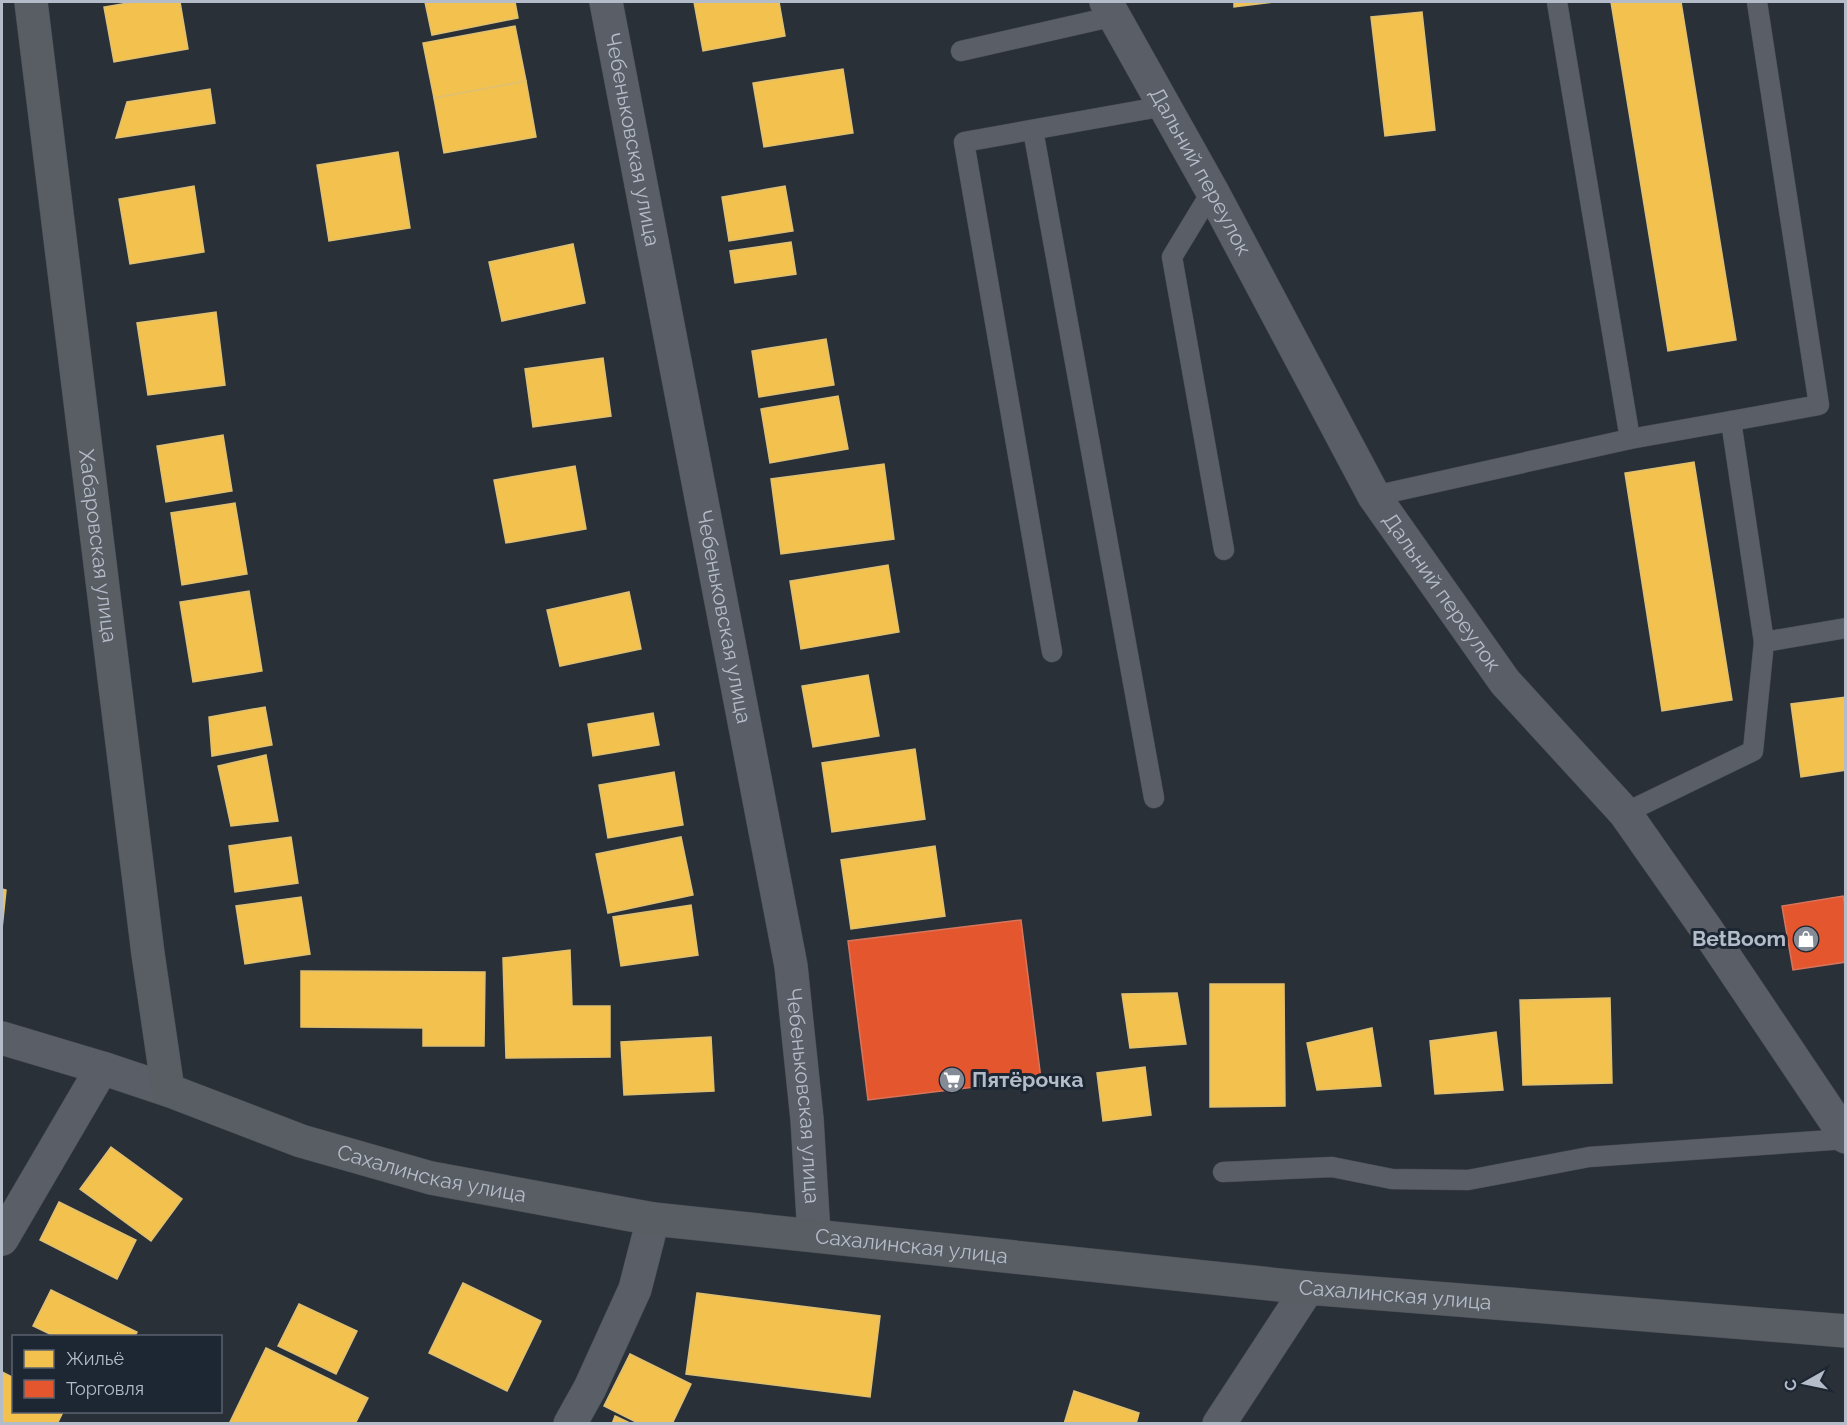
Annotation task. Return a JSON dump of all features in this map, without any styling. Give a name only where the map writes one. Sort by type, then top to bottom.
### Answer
[{"type":"main road","name":"Хабаровская улица","points":[[31,2],[145,930],[168,1090]]},
{"type":"main road","name":"Сахалинская улица","points":[[168,1090],[301,1141],[431,1178],[653,1219],[1308,1288],[1845,1331]]},
{"type":"street","name":"Чебеньковская улица","points":[[606,2],[791,966],[807,1119],[814,1235]]},
{"type":"street","name":"Дальний переулок","points":[[1111,9],[1212,191],[1374,496],[1505,682],[1625,813],[1707,930],[1845,1138]]},
{"type":"street","name":"Сахалинская улица","points":[[2,1038],[168,1090]]},
{"type":"street","points":[[2,1239],[102,1068]]},
{"type":"street","points":[[570,1424],[590,1388],[635,1289],[653,1219]]},
{"type":"street","points":[[1219,1424],[1308,1288]]},
{"type":"lane","points":[[1557,2],[1629,439]]},
{"type":"lane","points":[[1374,496],[1629,439],[1819,405],[1757,2]]},
{"type":"lane","points":[[961,51],[1111,9]]},
{"type":"lane","points":[[1052,652],[964,142],[1164,106]]},
{"type":"lane","points":[[1033,130],[1154,798]]},
{"type":"lane","points":[[1212,191],[1172,258],[1224,550]]},
{"type":"lane","points":[[1625,813],[1753,751],[1764,642],[1731,421]]},
{"type":"lane","points":[[1764,642],[1845,628]]},
{"type":"lane","points":[[1223,1172],[1332,1167],[1392,1179],[1468,1180],[1589,1157],[1845,1138]]},
{"type":"building: Жильё","points":[[134,2],[180,2],[188,49],[114,62],[104,7]]},
{"type":"building: Жильё","points":[[425,2],[515,2],[518,18],[432,35]]},
{"type":"building: Жильё","points":[[694,2],[779,2],[785,36],[703,51]]},
{"type":"building: Жильё","points":[[1234,2],[1273,2],[1234,7]]},
{"type":"building: Жильё","points":[[1611,2],[1681,2],[1736,340],[1668,351]]},
{"type":"building: Жильё","points":[[1422,12],[1435,130],[1385,136],[1371,17]]},
{"type":"building: Жильё","points":[[515,26],[526,81],[434,98],[423,43]]},
{"type":"building: Жильё","points":[[843,69],[853,133],[764,147],[753,83]]},
{"type":"building: Жильё","points":[[526,81],[536,137],[444,153],[434,98]]},
{"type":"building: Жильё","points":[[210,89],[215,123],[116,138],[127,102]]},
{"type":"building: Жильё","points":[[398,152],[410,228],[329,241],[317,165]]},
{"type":"building: Жильё","points":[[194,186],[204,252],[130,264],[119,199]]},
{"type":"building: Жильё","points":[[785,186],[793,231],[729,241],[722,197]]},
{"type":"building: Жильё","points":[[791,242],[796,274],[735,283],[730,251]]},
{"type":"building: Жильё","points":[[573,244],[585,303],[502,321],[489,262]]},
{"type":"building: Жильё","points":[[216,312],[225,385],[148,395],[137,323]]},
{"type":"building: Жильё","points":[[826,339],[834,385],[759,397],[752,351]]},
{"type":"building: Жильё","points":[[603,358],[611,416],[533,427],[525,369]]},
{"type":"building: Жильё","points":[[838,396],[848,449],[770,463],[761,409]]},
{"type":"building: Жильё","points":[[223,435],[232,491],[166,502],[157,446]]},
{"type":"building: Жильё","points":[[1694,462],[1732,700],[1662,711],[1625,473]]},
{"type":"building: Жильё","points":[[884,464],[894,539],[781,554],[771,479]]},
{"type":"building: Жильё","points":[[575,466],[586,529],[506,543],[494,480]]},
{"type":"building: Жильё","points":[[235,503],[247,574],[182,585],[171,513]]},
{"type":"building: Жильё","points":[[888,565],[899,632],[801,649],[790,581]]},
{"type":"building: Жильё","points":[[249,591],[262,671],[193,682],[180,602]]},
{"type":"building: Жильё","points":[[629,592],[641,649],[560,666],[547,610]]},
{"type":"building: Жильё","points":[[868,675],[879,736],[813,747],[802,686]]},
{"type":"building: Жильё","points":[[1846,697],[1846,770],[1801,777],[1791,704]]},
{"type":"building: Жильё","points":[[265,707],[272,745],[212,756],[209,717]]},
{"type":"building: Жильё","points":[[653,713],[659,745],[593,756],[588,724]]},
{"type":"building: Жильё","points":[[915,749],[925,819],[832,832],[822,763]]},
{"type":"building: Жильё","points":[[266,755],[278,821],[231,826],[218,766]]},
{"type":"building: Жильё","points":[[674,772],[683,825],[608,838],[599,785]]},
{"type":"building: Жильё","points":[[291,837],[298,883],[235,892],[229,846]]},
{"type":"building: Жильё","points":[[681,837],[693,895],[608,913],[596,854]]},
{"type":"building: Жильё","points":[[935,846],[945,916],[851,929],[841,860]]},
{"type":"building: Жильё","points":[[2,889],[6,890],[2,929]]},
{"type":"building: Жильё","points":[[301,897],[310,954],[245,964],[236,906]]},
{"type":"building: Жильё","points":[[691,905],[698,955],[621,966],[613,917]]},
{"type":"building: Жильё","points":[[570,950],[572,1006],[610,1006],[610,1057],[506,1058],[503,958]]},
{"type":"building: Жильё","points":[[301,971],[485,972],[484,1046],[423,1046],[423,1028],[301,1027]]},
{"type":"building: Жильё","points":[[1210,984],[1284,984],[1285,1106],[1210,1107]]},
{"type":"building: Жильё","points":[[1177,993],[1186,1044],[1130,1048],[1122,994]]},
{"type":"building: Жильё","points":[[1610,998],[1612,1083],[1523,1085],[1520,1000]]},
{"type":"building: Жильё","points":[[1372,1028],[1381,1086],[1317,1090],[1307,1043]]},
{"type":"building: Жильё","points":[[1496,1032],[1503,1090],[1435,1094],[1430,1041]]},
{"type":"building: Жильё","points":[[711,1037],[714,1091],[624,1095],[621,1042]]},
{"type":"building: Жильё","points":[[1145,1067],[1151,1115],[1103,1121],[1097,1073]]},
{"type":"building: Жильё","points":[[111,1147],[182,1199],[151,1241],[80,1189]]},
{"type":"building: Жильё","points":[[59,1202],[136,1240],[117,1279],[40,1240]]},
{"type":"building: Жильё","points":[[463,1283],[541,1321],[507,1391],[429,1353]]},
{"type":"building: Жильё","points":[[51,1290],[137,1332],[136,1335],[52,1335],[33,1326]]},
{"type":"building: Жильё","points":[[697,1293],[880,1316],[870,1397],[686,1374]]},
{"type":"building: Жильё","points":[[299,1304],[357,1331],[336,1374],[278,1346]]},
{"type":"building: Жильё","points":[[266,1348],[368,1398],[355,1424],[229,1424]]},
{"type":"building: Жильё","points":[[630,1354],[691,1384],[672,1424],[640,1424],[604,1406]]},
{"type":"building: Жильё","points":[[2,1372],[12,1377],[12,1413],[62,1413],[57,1424],[2,1424]]},
{"type":"building: Жильё","points":[[1074,1391],[1139,1413],[1136,1424],[1064,1424]]},
{"type":"building: Жильё","points":[[615,1416],[632,1424],[612,1424]]},
{"type":"building: Торговля","points":[[1843,896],[1846,910],[1846,962],[1793,970],[1782,906]]},
{"type":"building: Торговля","points":[[1021,920],[1041,1079],[868,1100],[848,941]]},
{"type":"place","name":"BetBoom","points":[[1806,939]]},
{"type":"place","name":"Пятёрочка","points":[[952,1080]]}]
